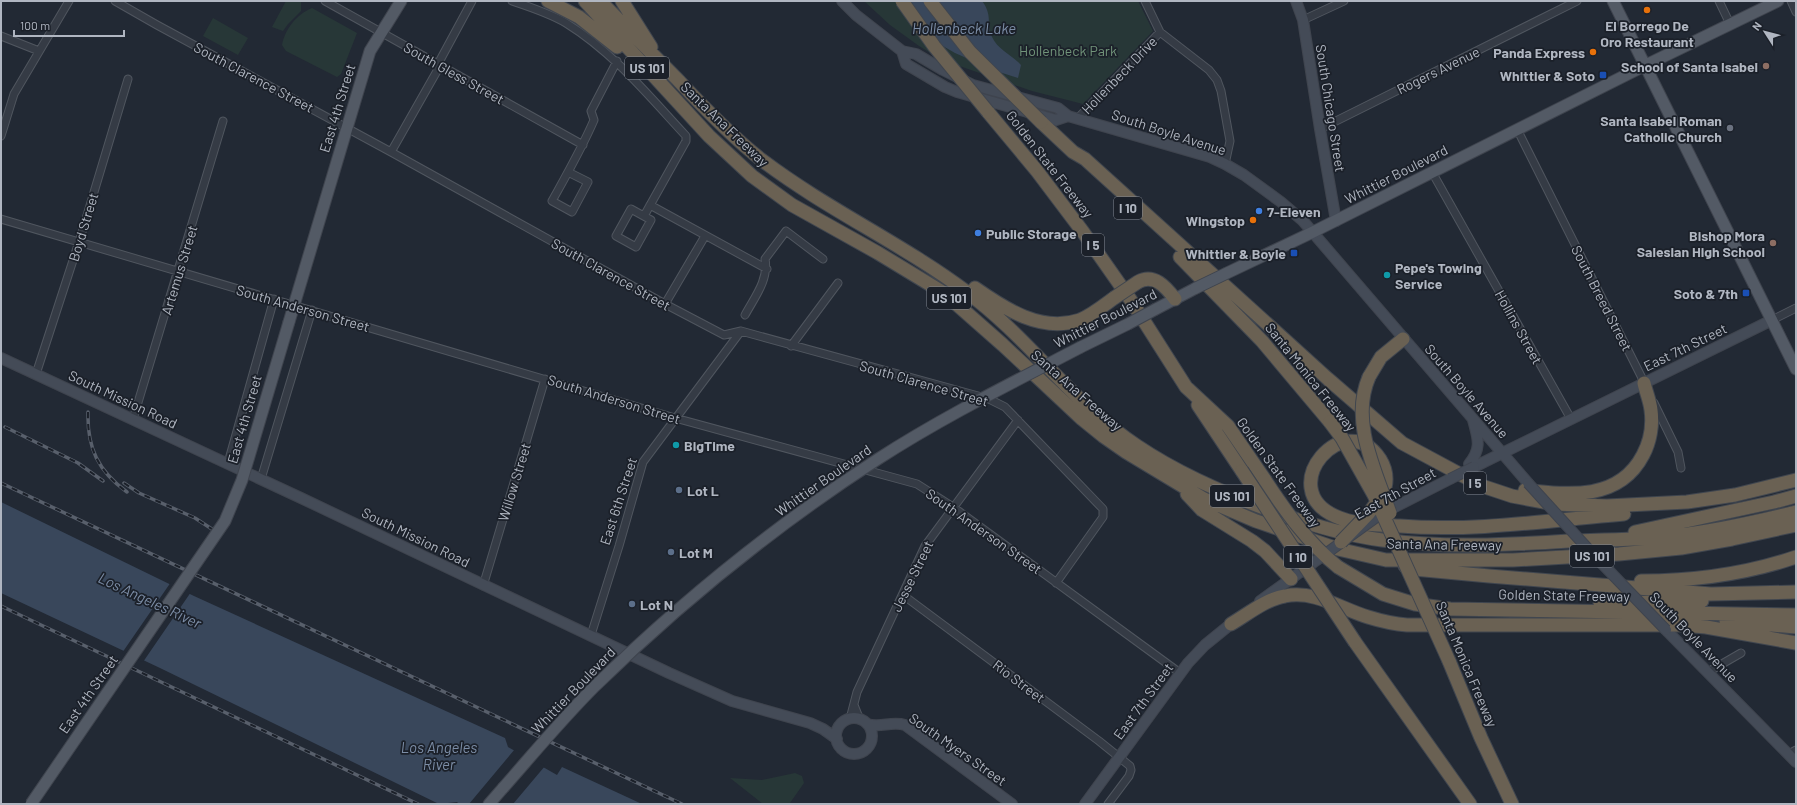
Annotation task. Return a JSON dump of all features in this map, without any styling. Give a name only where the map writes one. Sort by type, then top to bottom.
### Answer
[{"type":"highway","points":[[548,1],[579,16],[605,36],[709,136]]},
{"type":"highway","name":"Santa Ana Freeway","points":[[585,1],[709,136],[752,176],[792,205],[878,253],[944,294],[1003,345],[1082,419],[1126,452],[1204,499],[1256,521],[1338,549],[1386,560],[1513,560],[1619,554],[1681,548],[1796,525]]},
{"type":"highway","name":"Santa Ana Freeway","points":[[600,1],[729,133],[759,158],[812,196],[938,271],[972,296],[1000,320],[1084,403],[1115,430],[1164,462],[1236,498],[1336,533],[1380,540],[1455,545],[1500,545],[1674,536],[1716,530],[1796,512]]},
{"type":"highway","points":[[622,1],[640,27],[660,62]]},
{"type":"highway","name":"Golden State Freeway","points":[[902,1],[934,46],[1037,171],[1083,232],[1130,298],[1186,387],[1228,426],[1299,528],[1314,546],[1338,567],[1383,594],[1415,604],[1450,609],[1796,614]]},
{"type":"highway","name":"Golden State Freeway","points":[[930,1],[970,52],[1073,152],[1085,159],[1383,428],[1402,443],[1454,476],[1501,493],[1554,504],[1607,506],[1687,502],[1735,495],[1796,480]]},
{"type":"highway","name":"Santa Monica Freeway","points":[[1073,152],[1081,164],[1186,262],[1262,340],[1330,422],[1359,466],[1413,579],[1471,711],[1481,738],[1512,804]]},
{"type":"highway","points":[[938,271],[958,276],[1005,309],[1021,317],[1036,321],[1054,323],[1074,321],[1090,314],[1138,282],[1146,279],[1153,279],[1165,287],[1175,299]]},
{"type":"highway","points":[[1403,339],[1381,357],[1369,377],[1364,387],[1361,413],[1364,436],[1413,579]]},
{"type":"highway","points":[[1454,476],[1517,489],[1552,493],[1587,493],[1611,487],[1629,475],[1636,467],[1646,448],[1651,426],[1651,410],[1644,383]]},
{"type":"highway","name":"I 10","points":[[1186,387],[1355,642],[1467,800]]},
{"type":"highway","points":[[1341,542],[1368,514],[1382,496],[1387,486],[1385,468],[1375,452],[1364,444],[1347,442],[1338,444],[1323,453],[1314,467],[1311,476],[1313,494],[1325,510],[1336,516],[1376,524],[1436,528],[1468,527],[1666,509],[1687,502]]},
{"type":"highway","points":[[1174,481],[1202,510],[1252,540],[1265,551],[1291,579]]},
{"type":"highway","points":[[1598,540],[1796,496]]},
{"type":"highway","points":[[1603,585],[1630,581],[1703,578],[1758,568],[1796,557]]},
{"type":"highway","points":[[1386,560],[1414,568],[1445,572],[1711,594],[1796,592]]},
{"type":"highway","points":[[1231,624],[1270,601],[1284,596],[1297,594],[1332,602],[1381,621],[1407,625],[1681,625],[1706,627],[1796,643]]},
{"type":"highway","points":[[1536,610],[1570,604],[1762,599],[1796,596]]},
{"type":"highway","points":[[1685,612],[1698,618],[1796,627]]},
{"type":"highway","points":[[1471,711],[1486,733],[1520,804]]},
{"type":"main road","name":"East 4th Street","points":[[31,804],[225,521],[242,480],[346,127],[370,51],[401,1]]},
{"type":"main road","name":"South Boyle Avenue","points":[[842,1],[902,51],[916,54],[973,85],[1058,108],[1073,117],[1210,158],[1244,175],[1281,202],[1302,221],[1502,454],[1589,550],[1666,630],[1794,755]]},
{"type":"main road","name":"South Chicago Street","points":[[1296,1],[1303,20],[1336,221]]},
{"type":"main road","points":[[1613,1],[1796,369]]},
{"type":"main road","name":"Whittier Boulevard","points":[[489,804],[569,713],[649,635],[705,586],[803,510],[878,459],[966,406],[1196,288],[1312,233],[1432,172],[1518,131],[1644,66],[1778,1]]},
{"type":"main road","name":"South Boyle Avenue","points":[[902,51],[906,64],[945,87],[957,92],[1056,120],[1073,117]]},
{"type":"main road","name":"East 7th Street","points":[[1084,804],[1180,673],[1205,645],[1341,542],[1378,516],[1472,466],[1502,454],[1772,320]]},
{"type":"main road","name":"South Mission Road","points":[[1,358],[228,463],[484,586],[732,701],[810,723],[823,729],[837,740]]},
{"type":"main road","points":[[1472,418],[1478,440],[1478,452],[1472,466]]},
{"type":"main road","points":[[823,729],[844,722],[864,722],[871,731],[872,738],[868,747],[864,751],[853,754],[842,750],[837,740],[837,734],[844,722]]},
{"type":"main road","name":"South Myers Street","points":[[864,722],[887,725],[898,723],[905,725],[1012,804]]},
{"type":"main road","name":"South Myers Street","points":[[872,738],[887,725]]},
{"type":"street","points":[[1,136],[14,94],[68,1]]},
{"type":"street","name":"South Clarence Street","points":[[115,1],[157,26],[346,127],[665,304],[724,335],[741,331],[989,399],[1005,407],[1103,509],[1103,517],[1056,582]]},
{"type":"street","name":"South Gless Street","points":[[325,1],[583,145]]},
{"type":"street","points":[[391,152],[437,71],[438,64],[472,1]]},
{"type":"street","points":[[512,1],[537,9],[564,23],[594,42],[617,61],[686,136],[686,141],[644,216]]},
{"type":"street","points":[[1145,1],[1160,32],[1209,70],[1217,80],[1221,91],[1230,140],[1224,164]]},
{"type":"street","points":[[1303,20],[1344,1]]},
{"type":"street","name":"Rogers Avenue","points":[[1320,128],[1577,1]]},
{"type":"street","points":[[1719,1],[1730,24]]},
{"type":"street","points":[[1791,1],[1796,12]]},
{"type":"street","name":"Hollenbeck Drive","points":[[1073,117],[1160,32]]},
{"type":"street","points":[[1,36],[39,51]]},
{"type":"street","points":[[568,172],[588,182],[572,212],[552,201],[568,172],[583,145],[594,120],[591,111],[617,61]]},
{"type":"street","name":"Boyd Street","points":[[36,374],[79,242],[128,79]]},
{"type":"street","name":"Artemus Street","points":[[133,419],[223,121]]},
{"type":"street","name":"South Breed Street","points":[[1518,131],[1678,452],[1681,468]]},
{"type":"street","name":"Hollins Street","points":[[1432,172],[1571,419]]},
{"type":"street","points":[[650,206],[767,269]]},
{"type":"street","points":[[631,209],[644,216],[651,220],[636,247],[616,236],[631,209]]},
{"type":"street","name":"South Anderson Street","points":[[1,219],[676,418],[917,484],[953,507],[1180,673]]},
{"type":"street","points":[[745,315],[765,279],[767,269],[765,259],[786,231],[823,258]]},
{"type":"street","points":[[665,304],[705,236]]},
{"type":"street","points":[[792,346],[838,283]]},
{"type":"street","name":"East 4th Street","points":[[228,463],[274,299]]},
{"type":"street","name":"East 7th Street","points":[[1772,320],[1796,308]]},
{"type":"street","points":[[261,479],[312,310]]},
{"type":"street","name":"East 6th Street","points":[[591,635],[643,462],[741,331]]},
{"type":"street","name":"Willow Street","points":[[484,586],[545,379]]},
{"type":"street","name":"Jesse Street","points":[[844,722],[851,715],[858,691],[925,546],[1018,420]]},
{"type":"street","name":"Rio Street","points":[[903,594],[1120,756],[1130,766],[1131,770],[1129,776],[1108,804]]},
{"type":"street","points":[[1708,672],[1741,653]]},
{"type":"street","points":[[854,705],[864,722]]},
{"type":"green space","points":[[286,1],[301,1],[301,11],[283,31],[272,27]]},
{"type":"green space","name":"Hollenbeck Park","points":[[864,1],[1138,1],[1153,31],[1083,104],[1032,91],[942,60],[919,46],[890,25]]},
{"type":"green space","points":[[312,8],[357,33],[341,74],[337,77],[286,51],[282,45],[286,33],[292,23],[301,14]]},
{"type":"green space","points":[[213,18],[248,38],[238,55],[203,36]]},
{"type":"green space","points":[[795,773],[802,776],[804,783],[790,803],[786,804],[763,804],[730,778],[762,780]]},
{"type":"water","name":"Hollenbeck Lake","points":[[911,1],[982,1],[987,11],[990,32],[995,42],[1001,49],[1021,65],[1018,78],[996,71],[955,53],[929,38],[912,13]]},
{"type":"water","name":"Los Angeles River","points":[[1,502],[194,596],[505,738],[508,747],[557,775],[562,767],[642,804],[459,804],[457,802],[439,804],[160,668],[1,593]]},
{"type":"pier","points":[[171,582],[191,592],[143,662],[122,653]]},
{"type":"pier","points":[[515,749],[545,766],[513,804],[469,804]]},
{"type":"railway","points":[[88,412],[90,437],[96,458],[109,476],[127,492]]},
{"type":"railway","points":[[5,427],[78,463],[103,481]]},
{"type":"railway","points":[[1,483],[682,804]]},
{"type":"railway","points":[[124,483],[139,493],[195,518],[218,533]]},
{"type":"railway","points":[[1,606],[418,804]]},
{"type":"place","name":"El Borrego De Oro Restaurant","points":[[1647,10]]},
{"type":"place","name":"Panda Express","points":[[1593,52]]},
{"type":"place","name":"School of Santa Isabel","points":[[1766,66]]},
{"type":"place","name":"Whittier & Soto","points":[[1603,75]]},
{"type":"place","name":"Santa Isabel Roman Catholic Church","points":[[1730,128]]},
{"type":"place","name":"7-Eleven","points":[[1259,211]]},
{"type":"place","name":"Wingstop","points":[[1253,220]]},
{"type":"place","name":"Public Storage","points":[[978,233]]},
{"type":"place","name":"Bishop Mora Salesian High School","points":[[1773,243]]},
{"type":"place","name":"Whittier & Boyle","points":[[1294,253]]},
{"type":"place","name":"Pepe's Towing Service","points":[[1387,275]]},
{"type":"place","name":"Soto & 7th","points":[[1746,293]]},
{"type":"place","name":"BigTime","points":[[676,445]]},
{"type":"place","name":"Lot L","points":[[679,490]]},
{"type":"place","name":"Lot M","points":[[671,552]]},
{"type":"place","name":"Lot N","points":[[632,604]]}]
